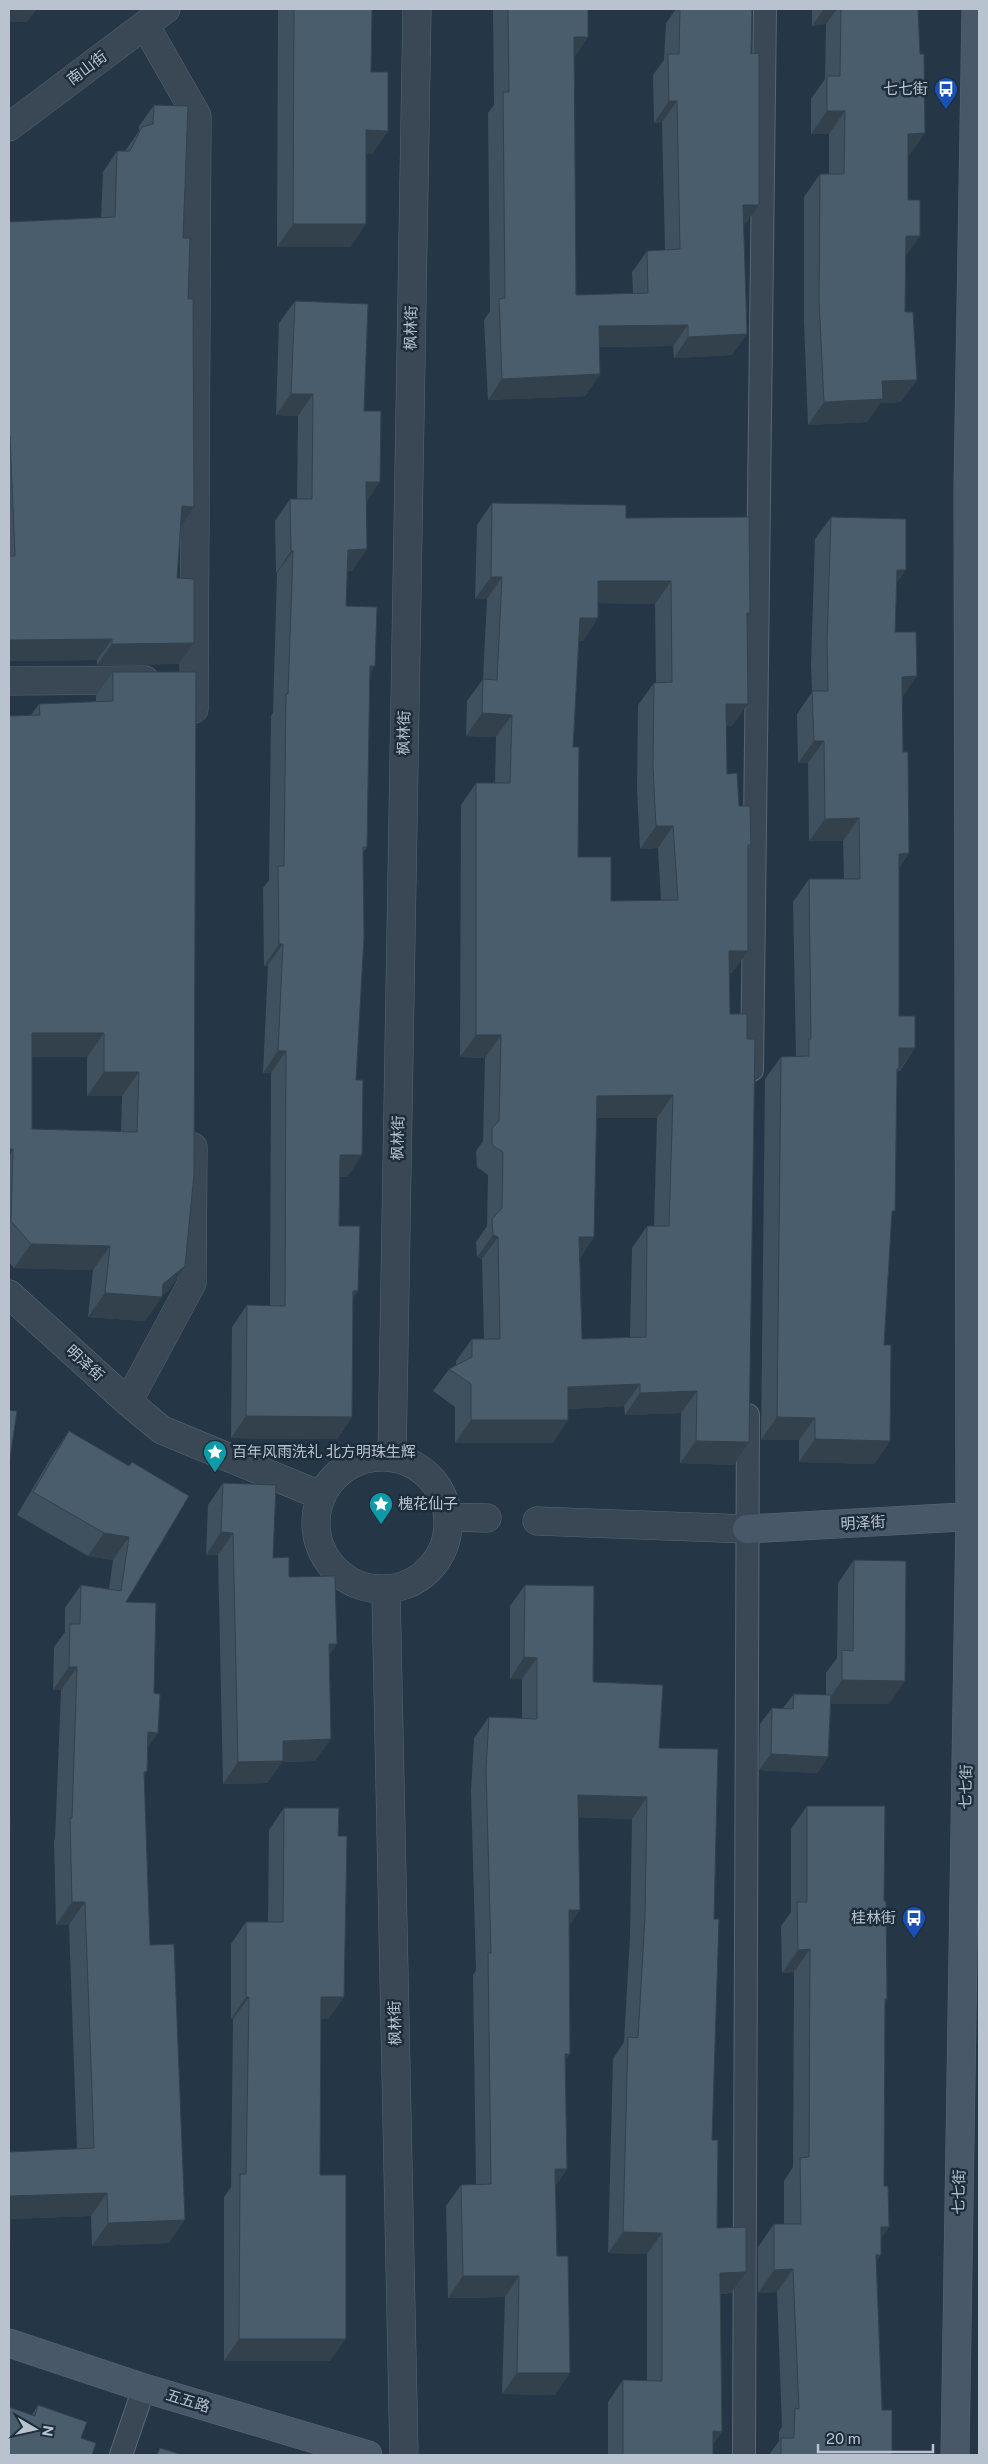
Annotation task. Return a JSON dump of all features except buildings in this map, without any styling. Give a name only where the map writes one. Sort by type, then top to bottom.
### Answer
[{"type":"main road","name":"七七街","points":[[955,2455],[975,1516],[974,485],[976,9]]},
{"type":"main road","name":"明泽街","points":[[747,1529],[975,1516]]},
{"type":"main road","name":"五五路","points":[[9,2343],[144,2388],[368,2455]]},
{"type":"street","name":"枫林街","points":[[392,1457],[417,9]]},
{"type":"street","points":[[155,17],[197,116],[194,729]]},
{"type":"street","name":"南山街","points":[[9,127],[155,17]]},
{"type":"street","points":[[9,681],[194,680]]},
{"type":"street","points":[[128,1402],[192,1283],[193,1125]]},
{"type":"street","name":"明泽街","points":[[9,1294],[128,1402],[162,1430],[322,1496]]},
{"type":"street","points":[[392,1457],[419,1468],[440,1489],[449,1517],[443,1552],[420,1579],[386,1591],[354,1584],[327,1562],[316,1530],[322,1496],[338,1473],[364,1460],[392,1457]]},
{"type":"street","points":[[449,1517],[487,1518]]},
{"type":"street","points":[[537,1521],[747,1529]]},
{"type":"street","name":"枫林街","points":[[386,1591],[404,2455]]},
{"type":"lane","points":[[752,1092],[765,9]]},
{"type":"lane","points":[[744,2455],[748,1390]]},
{"type":"lane","points":[[121,2455],[144,2388]]},
{"type":"place","name":"七七街","points":[[946,110]]},
{"type":"place","name":"百年风雨洗礼 北方明珠生辉","points":[[215,1473]]},
{"type":"place","name":"槐花仙子","points":[[381,1525]]},
{"type":"place","name":"桂林街","points":[[914,1939]]}]
